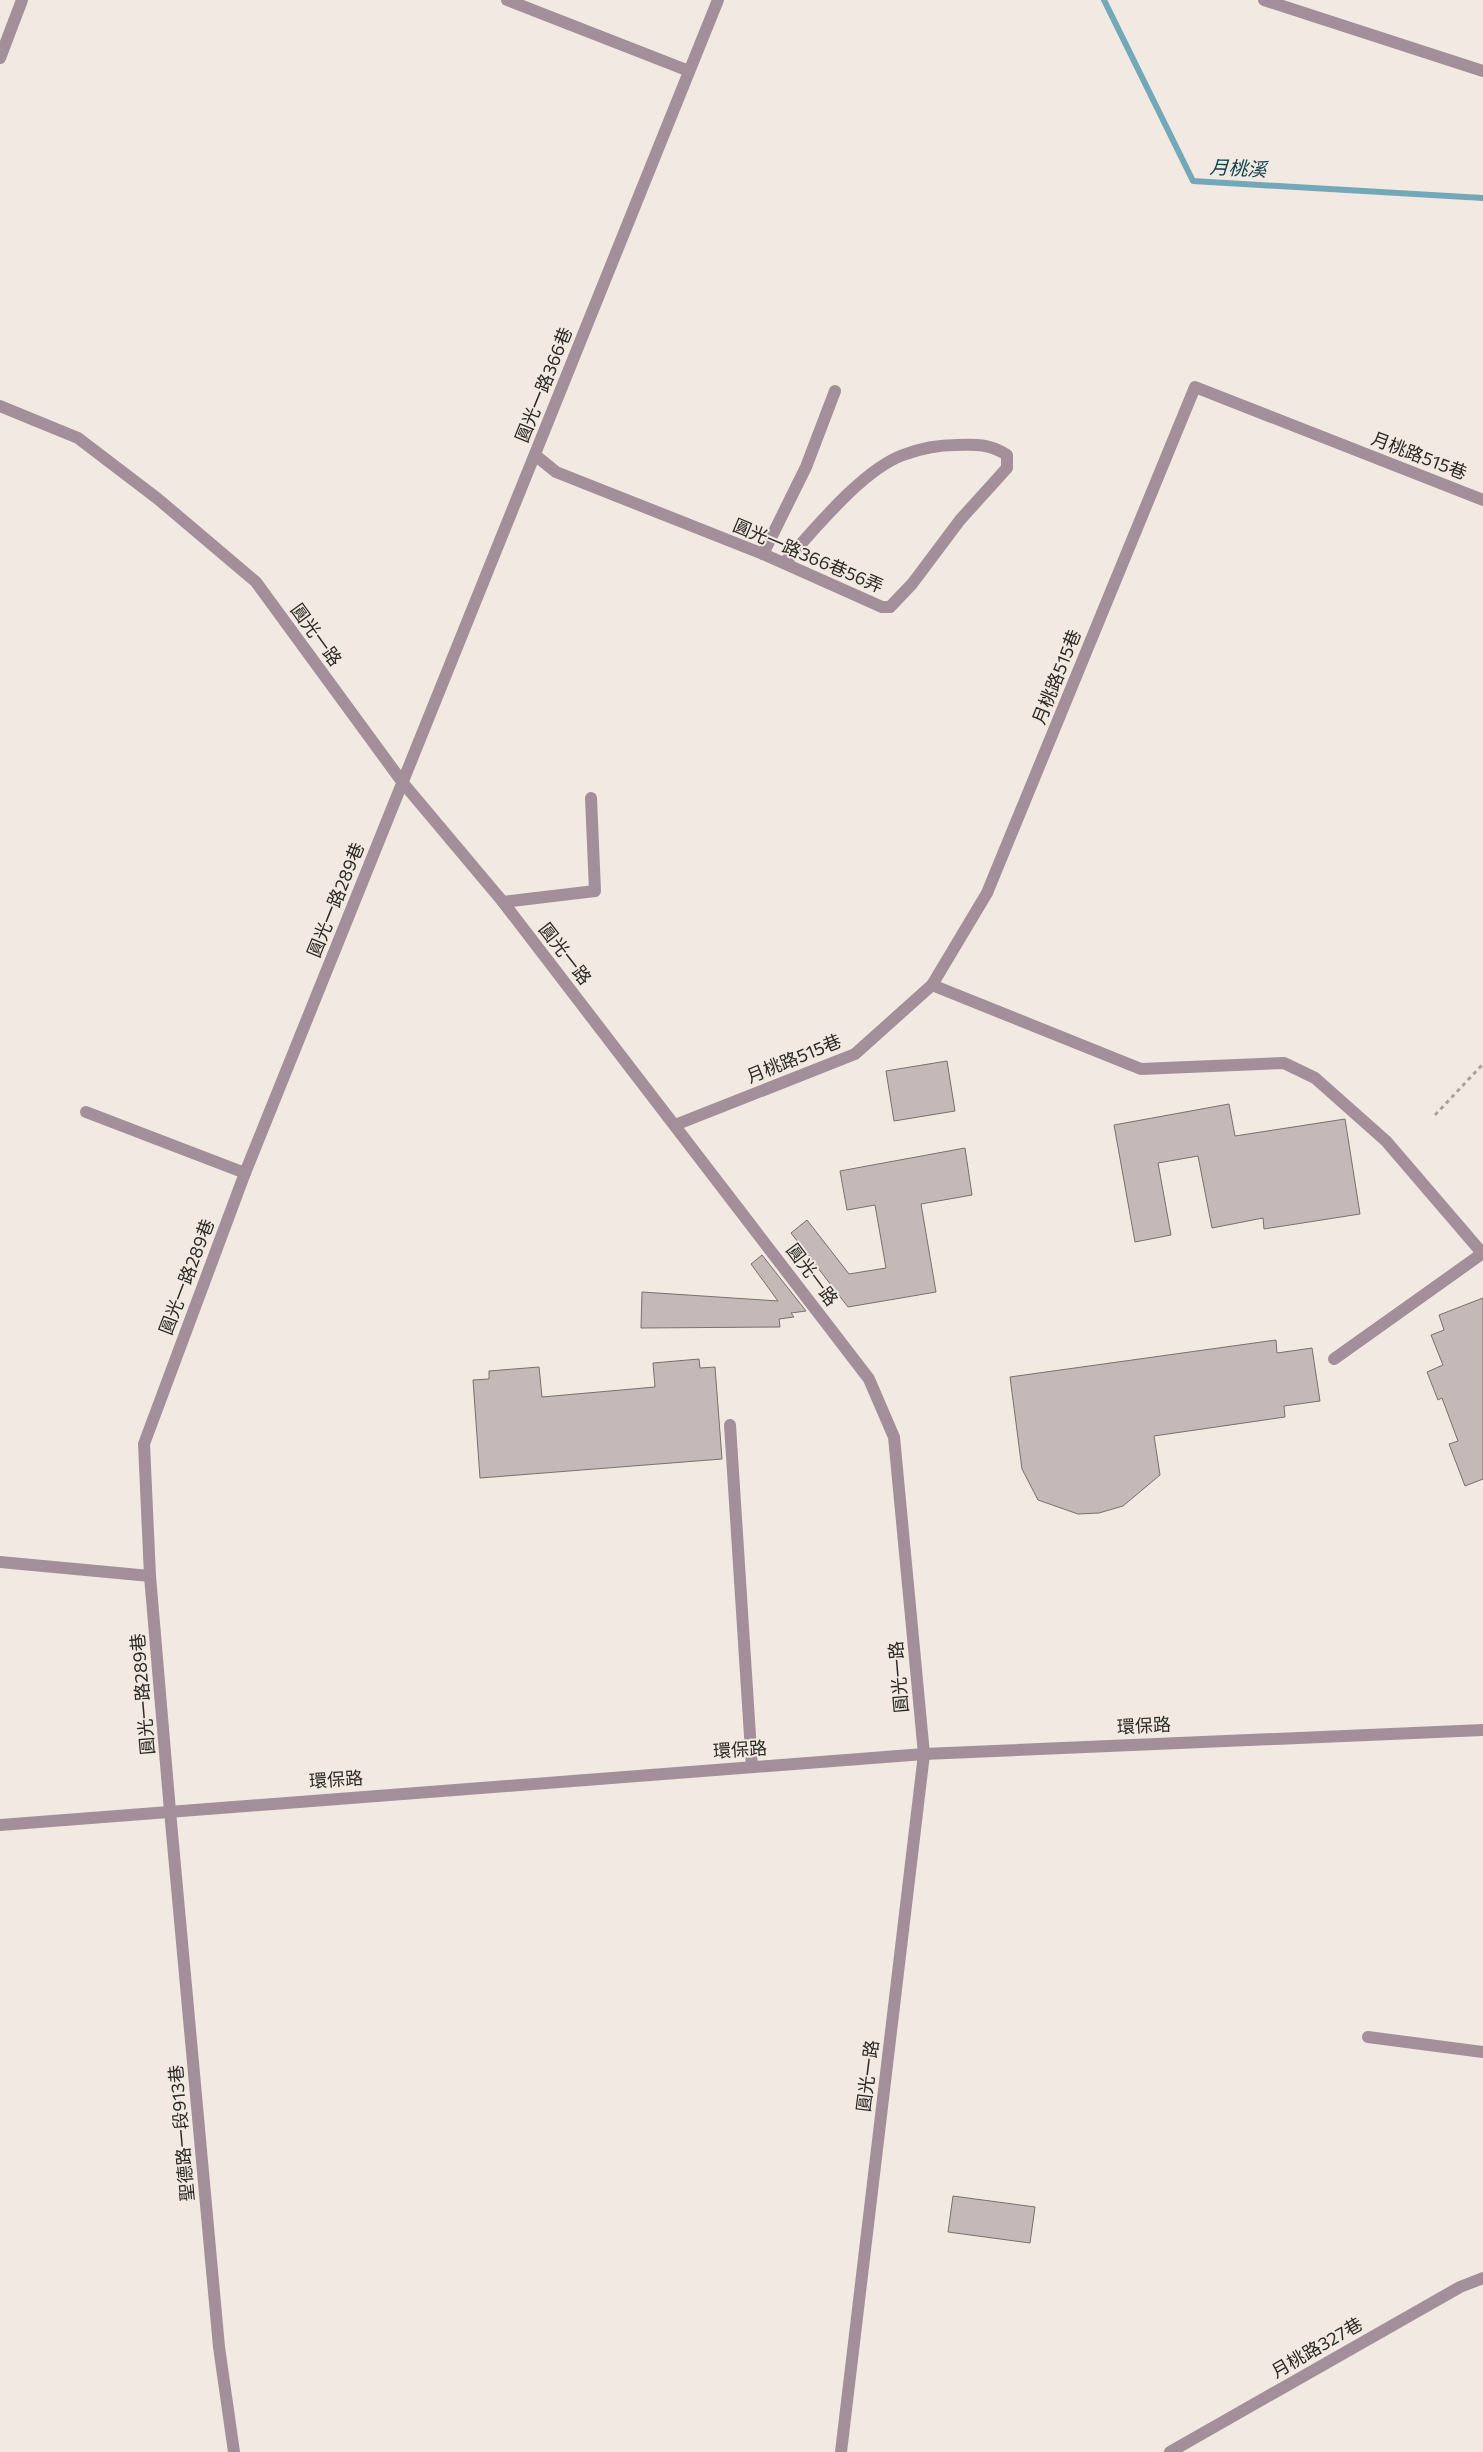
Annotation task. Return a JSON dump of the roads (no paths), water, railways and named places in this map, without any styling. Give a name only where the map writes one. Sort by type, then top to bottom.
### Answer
[{"type":"street","points":[[0,58],[22,0]]},
{"type":"street","points":[[507,0],[689,71]]},
{"type":"street","name":"圓光一路366巷","points":[[403,783],[718,0]]},
{"type":"street","points":[[1264,0],[1483,71]]},
{"type":"street","name":"月桃路515巷","points":[[675,1125],[855,1054],[932,985],[987,893],[1195,387],[1483,500]]},
{"type":"street","points":[[763,554],[806,468],[834,391]]},
{"type":"street","name":"圓光一路","points":[[0,406],[78,438],[158,498],[256,582],[403,783],[503,902],[869,1379],[894,1437],[924,1754],[841,2452]]},
{"type":"street","name":"圓光一路366巷56弄","points":[[535,455],[556,472],[763,554],[860,599],[882,607],[890,607],[912,584],[960,520],[1007,468],[1008,455],[982,444],[946,445],[902,455],[872,474],[845,498],[784,563]]},
{"type":"street","name":"圓光一路289巷","points":[[170,1811],[150,1576],[144,1444],[245,1173],[403,783]]},
{"type":"street","points":[[503,902],[595,891],[591,798]]},
{"type":"street","points":[[932,985],[1141,1069],[1284,1063],[1315,1078],[1386,1141],[1483,1253],[1334,1359]]},
{"type":"street","points":[[86,1112],[245,1173]]},
{"type":"street","points":[[730,1425],[752,1766]]},
{"type":"street","points":[[0,1562],[150,1576]]},
{"type":"street","name":"環保路","points":[[0,1825],[924,1754],[1483,1730]]},
{"type":"street","name":"聖德路一段913巷","points":[[170,1811],[219,2348],[234,2452]]},
{"type":"street","points":[[1368,2037],[1483,2052]]},
{"type":"street","name":"月桃路327巷","points":[[1170,2452],[1460,2287],[1483,2278]]},
{"type":"waterway","name":"月桃溪","points":[[1104,0],[1193,181],[1483,198]]}]
